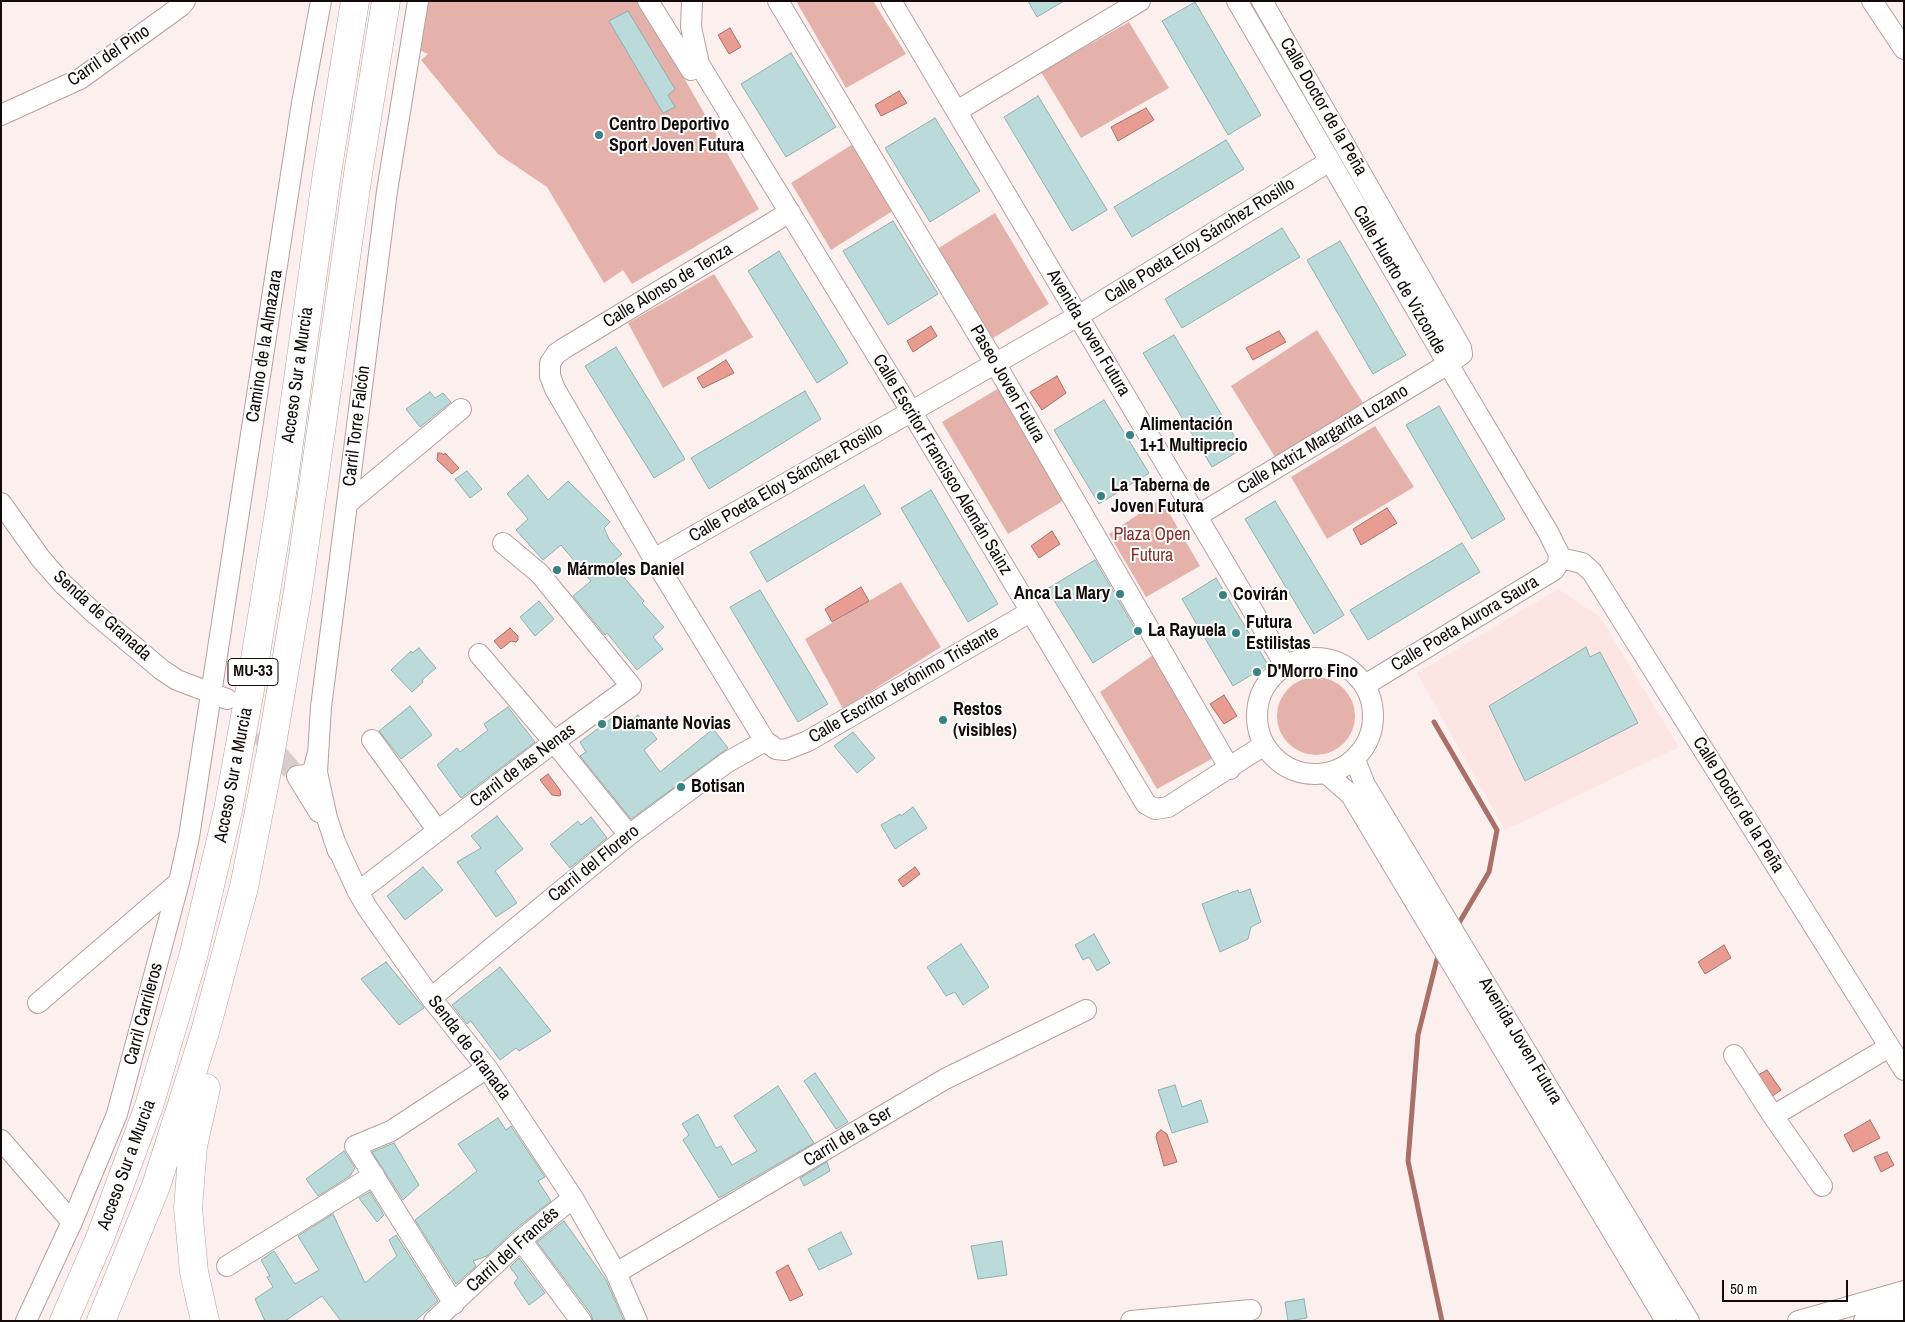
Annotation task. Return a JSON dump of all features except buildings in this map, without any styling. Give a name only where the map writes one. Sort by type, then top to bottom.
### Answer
[{"type":"highway","name":"Acceso Sur a Murcia","points":[[64,1321],[100,1238],[149,1106],[193,957],[228,810],[262,616],[326,182],[355,1]]},
{"type":"highway","name":"Acceso Sur a Murcia","points":[[101,1321],[156,1186],[205,1032],[244,887],[282,691],[358,174],[386,1]]},
{"type":"highway","points":[[205,1321],[200,1304],[190,1238],[189,1192],[193,1146],[199,1112],[234,987],[266,839],[282,691]]},
{"type":"street","name":"Carril del Pino","points":[[1,115],[80,79],[181,6],[185,1]]},
{"type":"street","name":"Camino de la Almazara","points":[[219,695],[302,103],[321,1]]},
{"type":"street","name":"Carril Torre Falcón","points":[[338,850],[320,792],[317,772],[321,708],[387,191],[418,1]]},
{"type":"street","points":[[648,1],[691,70],[699,64]]},
{"type":"street","name":"Calle Escritor Francisco Alemán Sainz","points":[[692,1],[690,27],[699,64],[911,411],[1140,796],[1151,807],[1161,809],[1168,807],[1264,746]]},
{"type":"street","name":"Paseo Joven Futura","points":[[778,1],[995,363],[1230,769]]},
{"type":"street","name":"Avenida Joven Futura","points":[[891,1],[1285,665]]},
{"type":"street","points":[[957,111],[1140,1]]},
{"type":"street","name":"Calle Huerto de Vizconde","points":[[1237,1],[1448,364],[1552,538],[1560,558]]},
{"type":"street","name":"Calle Doctor de la Peña","points":[[1262,1],[1461,348],[1460,356],[1448,364]]},
{"type":"street","points":[[1872,1],[1904,49]]},
{"type":"street","name":"Calle Poeta Eloy Sánchez Rosillo","points":[[654,559],[1078,316],[1330,161]]},
{"type":"street","name":"Calle Alonso de Tenza","points":[[654,559],[554,388],[550,376],[550,363],[556,354],[563,349],[790,212]]},
{"type":"street","name":"Calle Actriz Margarita Lozano","points":[[1197,516],[1448,364]]},
{"type":"street","points":[[348,503],[461,408]]},
{"type":"street","name":"Senda de Granada","points":[[1,503],[41,559],[63,584],[93,612],[162,670],[177,680],[219,695]]},
{"type":"street","name":"Carril de las Nenas","points":[[358,892],[554,742],[632,686],[540,574],[503,543]]},
{"type":"street","name":"Calle Doctor de la Peña","points":[[1560,558],[1582,562],[1592,572],[1904,1070]]},
{"type":"street","name":"Calle Poeta Aurora Saura","points":[[1365,685],[1540,579],[1556,568],[1560,558]]},
{"type":"street","points":[[654,559],[770,745]]},
{"type":"street","name":"Calle Escritor Jerónimo Tristante","points":[[770,745],[785,750],[808,741],[1030,612]]},
{"type":"street","points":[[479,654],[554,742],[629,835]]},
{"type":"street","points":[[1320,657],[1338,662],[1353,671],[1365,685],[1373,706],[1373,729],[1366,746],[1355,760],[1342,769],[1326,774],[1302,774],[1280,764],[1264,746],[1257,724],[1258,701],[1268,680],[1285,665],[1302,658],[1320,657]]},
{"type":"street","name":"Carril Carrileros","points":[[26,1321],[72,1222],[117,1114],[179,882],[219,695]]},
{"type":"street","points":[[372,740],[438,831]]},
{"type":"street","name":"Carril del Florero","points":[[431,998],[629,835],[698,782],[726,763],[770,745]]},
{"type":"street","name":"Senda de Granada","points":[[318,756],[313,770],[306,775],[297,776],[319,810],[358,892],[394,947],[431,998],[487,1068],[573,1198],[616,1273],[637,1321]]},
{"type":"street","name":"Avenida Joven Futura","points":[[1355,760],[1365,784],[1689,1321]]},
{"type":"street","name":"Avenida Joven Futura","points":[[1326,774],[1351,795],[1666,1321]]},
{"type":"street","points":[[38,1003],[179,882]]},
{"type":"street","name":"Carril de la Ser","points":[[616,1273],[945,1079],[1086,1010]]},
{"type":"street","points":[[1773,1116],[1890,1048]]},
{"type":"street","points":[[1734,1055],[1773,1116],[1822,1186]]},
{"type":"street","name":"Carril del Francés","points":[[454,1304],[355,1146],[391,1131],[487,1068]]},
{"type":"street","points":[[1,1140],[72,1222]]},
{"type":"street","points":[[227,1266],[374,1175]]},
{"type":"street","name":"Carril del Francés","points":[[434,1321],[521,1240],[573,1198]]},
{"type":"street","points":[[521,1240],[581,1321]]},
{"type":"street","points":[[1798,1321],[1904,1291]]},
{"type":"street","points":[[1864,1321],[1904,1309]]},
{"type":"street","points":[[1131,1321],[1250,1310]]},
{"type":"shaded area","points":[[730,28],[741,47],[729,54],[718,35]]},
{"type":"shaded area","points":[[899,91],[907,103],[881,116],[875,105]]},
{"type":"shaded area","points":[[1146,108],[1154,120],[1118,141],[1111,127]]},
{"type":"shaded area","points":[[931,326],[937,336],[913,352],[907,341]]},
{"type":"shaded area","points":[[1279,331],[1286,342],[1253,360],[1246,348]]},
{"type":"shaded area","points":[[726,360],[734,373],[703,388],[697,378]]},
{"type":"shaded area","points":[[1057,376],[1066,393],[1042,410],[1030,392]]},
{"type":"shaded area","points":[[438,453],[444,455],[445,453],[459,468],[452,474],[437,460]]},
{"type":"shaded area","points":[[1387,508],[1397,523],[1361,545],[1353,529]]},
{"type":"shaded area","points":[[1052,531],[1060,544],[1039,558],[1031,546]]},
{"type":"shaded area","points":[[861,587],[869,601],[832,622],[825,609]]},
{"type":"shaded area","points":[[1558,589],[1600,617],[1679,747],[1505,830],[1417,673]]},
{"type":"shaded area","points":[[510,628],[518,636],[518,640],[516,642],[511,641],[501,649],[494,641]]},
{"type":"shaded area","points":[[1224,695],[1237,716],[1224,724],[1210,704]]},
{"type":"shaded area","points":[[548,774],[560,790],[561,795],[552,795],[540,780]]},
{"type":"shaded area","points":[[915,867],[920,874],[903,887],[898,880]]},
{"type":"shaded area","points":[[1724,945],[1731,958],[1705,974],[1698,962]]},
{"type":"shaded area","points":[[1767,1070],[1781,1090],[1771,1097],[1758,1075]]},
{"type":"shaded area","points":[[1870,1120],[1880,1138],[1853,1152],[1844,1135]]},
{"type":"shaded area","points":[[1161,1130],[1167,1134],[1177,1162],[1164,1166],[1156,1137],[1157,1133]]},
{"type":"shaded area","points":[[1887,1152],[1894,1165],[1881,1172],[1874,1157]]},
{"type":"shaded area","points":[[788,1265],[803,1295],[790,1301],[776,1272]]},
{"type":"green space","name":"Centro Deportivo Sport Joven Futura","points":[[428,1],[640,1],[759,209],[632,284],[623,270],[604,283],[547,187],[498,154],[421,60],[428,54],[417,49]]},
{"type":"green space","points":[[796,1],[873,1],[906,54],[846,88]]},
{"type":"green space","points":[[1129,22],[1169,88],[1081,138],[1041,72]]},
{"type":"green space","points":[[853,144],[894,210],[831,250],[791,183]]},
{"type":"green space","points":[[995,213],[1049,304],[988,341],[937,249]]},
{"type":"green space","points":[[714,274],[753,337],[663,388],[628,323]]},
{"type":"green space","points":[[1317,330],[1363,403],[1275,457],[1231,386]]},
{"type":"green space","points":[[999,388],[1066,499],[1008,534],[942,422]]},
{"type":"green space","points":[[1375,426],[1414,487],[1327,539],[1291,477]]},
{"type":"green space","name":"Plaza Open Futura","points":[[1161,499],[1200,566],[1146,597],[1109,534]]},
{"type":"green space","points":[[901,582],[941,647],[843,709],[805,639]]},
{"type":"green space","points":[[1156,653],[1217,756],[1157,789],[1100,692]]},
{"type":"green space","points":[[1316,677],[1331,680],[1344,688],[1352,701],[1355,716],[1352,731],[1344,744],[1331,752],[1316,755],[1301,752],[1288,744],[1280,731],[1277,716],[1280,701],[1288,688],[1301,680]]},
{"type":"waterway","points":[[1434,722],[1497,830],[1489,872],[1459,923]]},
{"type":"waterway","points":[[1437,959],[1418,1035],[1408,1161],[1442,1321]]},
{"type":"tunnel","points":[[239,710],[297,776]]},
{"type":"place","name":"Centro Deportivo Sport Joven Futura","points":[[599,135]]},
{"type":"place","name":"Alimentación 1+1 Multiprecio","points":[[1130,435]]},
{"type":"place","name":"La Taberna de Joven Futura","points":[[1101,496]]},
{"type":"place","name":"Mármoles Daniel","points":[[557,570]]},
{"type":"place","name":"Anca La Mary","points":[[1120,594]]},
{"type":"place","name":"Covirán","points":[[1223,595]]},
{"type":"place","name":"La Rayuela","points":[[1138,631]]},
{"type":"place","name":"Futura Estilistas","points":[[1236,633]]},
{"type":"place","name":"D'Morro Fino","points":[[1257,672]]},
{"type":"place","name":"Restos (visibles)","points":[[943,720]]},
{"type":"place","name":"Diamante Novias","points":[[602,724]]},
{"type":"place","name":"Botisan","points":[[681,787]]}]
